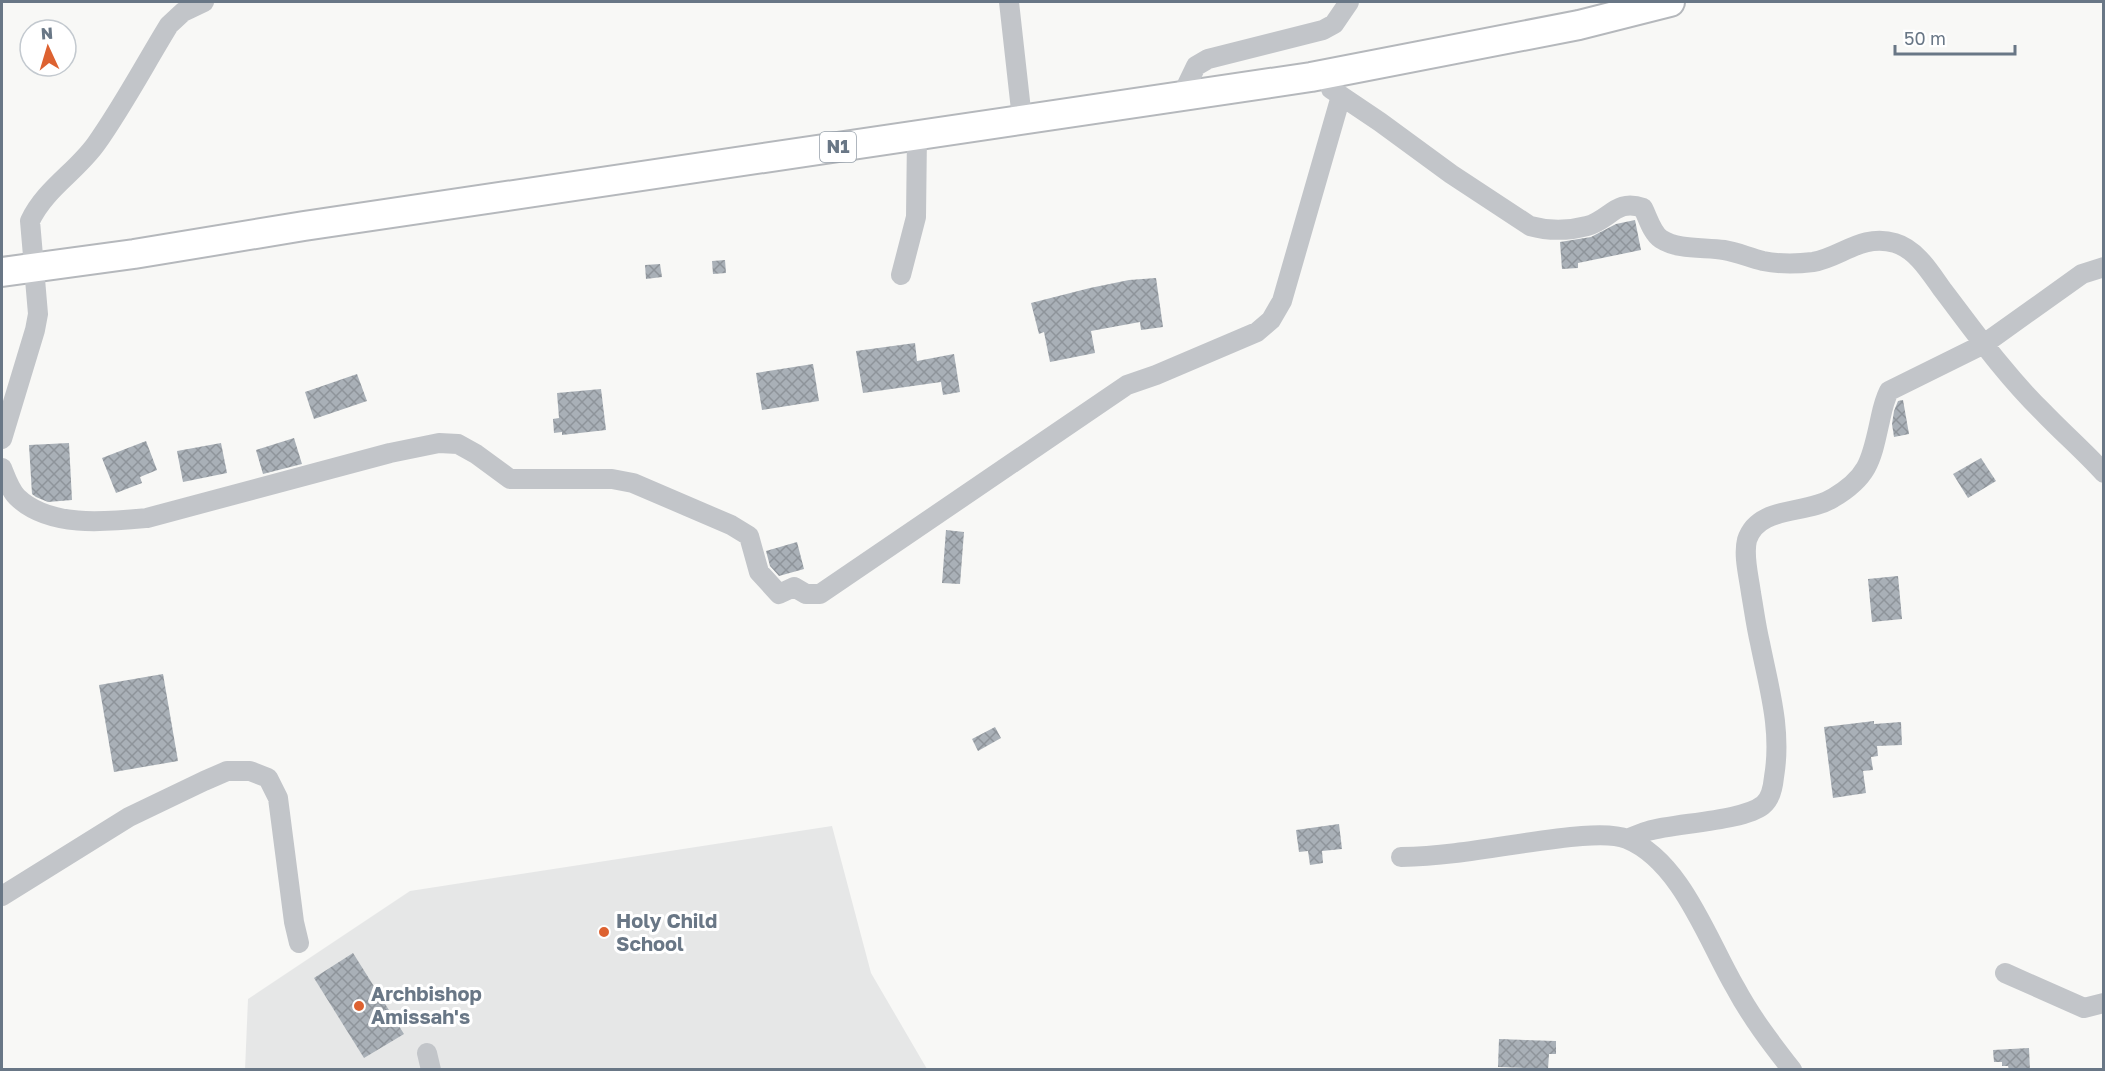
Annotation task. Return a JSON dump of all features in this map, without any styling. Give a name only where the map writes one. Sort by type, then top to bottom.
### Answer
[{"type":"highway","name":"N1","points":[[2,272],[1311,77],[1579,25],[1670,2]]},
{"type":"street","points":[[2,438],[38,314],[30,221],[42,199],[95,145],[169,25],[183,12],[204,2]]},
{"type":"street","points":[[1009,2],[1022,119]]},
{"type":"street","points":[[1182,95],[1196,66],[1208,59],[1323,30],[1335,24],[1349,2]]},
{"type":"street","points":[[1311,77],[1530,226],[1544,230],[1589,226],[1622,206],[1632,204],[1643,208],[1654,231],[1661,239],[1675,244],[1725,250],[1762,261],[1813,262],[1868,242],[1892,242],[1906,247],[1926,267],[1984,344],[2042,412],[2081,447],[2103,473]]},
{"type":"street","points":[[2,468],[16,495],[30,506],[50,516],[117,521],[147,518],[390,453],[439,443],[458,444],[510,479],[612,479],[644,488],[731,525],[749,536],[759,572],[779,594],[794,587],[806,594],[820,594],[1127,385],[1257,332],[1271,320],[1282,301],[1341,96]]},
{"type":"street","points":[[901,275],[916,217],[917,135]]},
{"type":"street","points":[[1401,857],[1433,857],[1583,836],[1627,839],[1648,831],[1729,817],[1762,806],[1770,796],[1778,757],[1776,718],[1760,642],[1748,567],[1746,543],[1750,531],[1769,515],[1803,510],[1831,500],[1857,481],[1870,463],[1882,405],[1890,391],[1984,344],[2082,274],[2103,267]]},
{"type":"street","points":[[2,896],[129,817],[227,771],[250,771],[268,778],[278,798],[294,922],[299,943]]},
{"type":"street","points":[[1627,839],[1652,855],[1673,875],[1692,905],[1748,1011],[1792,1070]]},
{"type":"street","points":[[2005,973],[2084,1008],[2103,1003]]},
{"type":"shaded area","name":"Holy Child School","points":[[832,826],[871,973],[927,1069],[245,1070],[248,999],[410,891]]},
{"type":"building","points":[[1635,220],[1641,250],[1578,263],[1578,268],[1562,269],[1560,242],[1591,237],[1616,224]]},
{"type":"building","points":[[725,260],[726,273],[713,274],[712,261]]},
{"type":"building","points":[[660,264],[662,277],[646,279],[645,265]]},
{"type":"building","points":[[1156,278],[1163,327],[1141,330],[1140,322],[1091,331],[1095,353],[1050,362],[1044,332],[1039,334],[1031,303],[1129,280]]},
{"type":"building","points":[[915,343],[917,361],[954,354],[960,392],[943,395],[941,382],[863,393],[856,351]]},
{"type":"building","points":[[813,364],[819,401],[762,410],[756,373]]},
{"type":"building","points":[[357,374],[367,401],[314,419],[305,392]]},
{"type":"building","points":[[601,389],[606,430],[562,435],[562,432],[554,433],[553,419],[559,418],[557,393]]},
{"type":"building","points":[[1903,400],[1909,434],[1894,437],[1892,424],[1894,411],[1898,401]]},
{"type":"building","points":[[294,438],[302,464],[263,474],[256,450]]},
{"type":"building","points":[[146,441],[157,470],[140,477],[142,483],[116,493],[102,458]]},
{"type":"building","points":[[69,443],[72,500],[48,502],[36,497],[32,494],[29,445]]},
{"type":"building","points":[[221,443],[227,473],[183,482],[177,451]]},
{"type":"building","points":[[1981,458],[1996,481],[1968,498],[1953,474]]},
{"type":"building","points":[[946,530],[964,532],[960,584],[942,583]]},
{"type":"building","points":[[797,542],[804,569],[779,576],[770,566],[766,551]]},
{"type":"building","points":[[1898,576],[1902,619],[1872,622],[1868,579]]},
{"type":"building","points":[[163,674],[178,761],[114,772],[99,685]]},
{"type":"building","points":[[1874,721],[1874,724],[1901,722],[1902,745],[1877,746],[1878,756],[1871,757],[1873,770],[1863,771],[1866,793],[1833,798],[1824,727]]},
{"type":"building","points":[[995,727],[1001,738],[978,751],[972,739]]},
{"type":"building","points":[[1339,824],[1342,849],[1322,851],[1323,863],[1310,865],[1308,851],[1299,852],[1296,830]]},
{"type":"building","name":"Archbishop Amissah's","points":[[353,953],[404,1034],[364,1058],[314,978]]},
{"type":"building","points":[[1499,1039],[1556,1041],[1556,1054],[1549,1054],[1548,1069],[1498,1067]]},
{"type":"building","points":[[2029,1048],[2030,1070],[2009,1070],[2008,1066],[2002,1066],[2002,1062],[1994,1062],[1993,1050]]},
{"type":"place","name":"Holy Child School","points":[[604,932]]},
{"type":"place","name":"Archbishop Amissah's","points":[[359,1006]]}]
